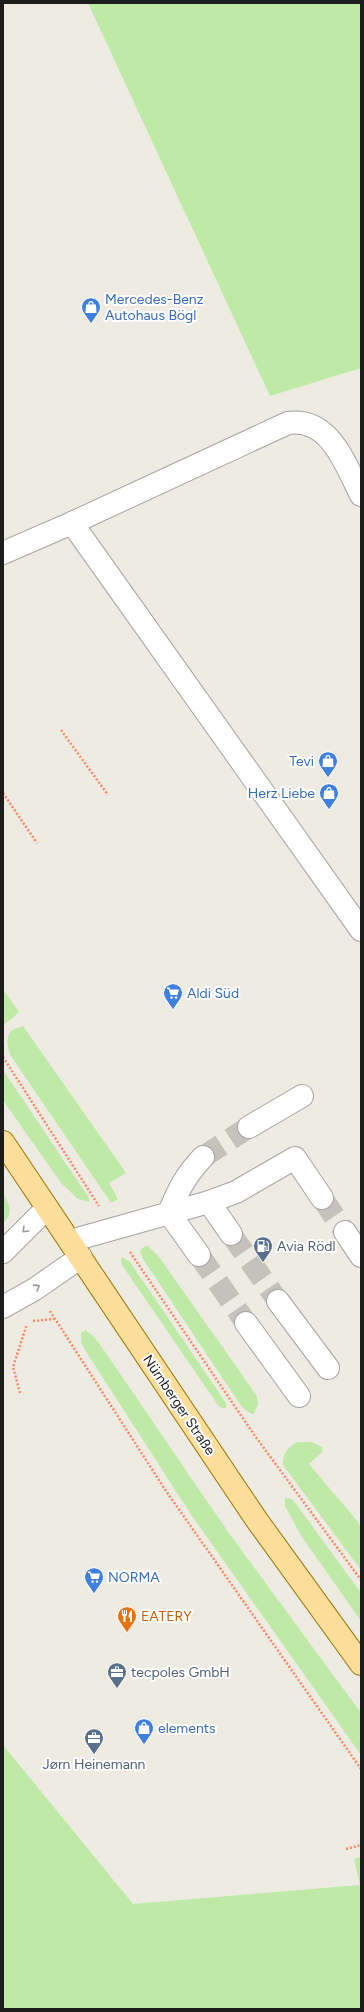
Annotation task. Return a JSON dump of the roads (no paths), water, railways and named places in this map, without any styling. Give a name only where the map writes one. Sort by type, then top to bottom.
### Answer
[{"type":"main road","name":"Nürnberger Straße","points":[[3,1142],[247,1506],[361,1664]]},
{"type":"lane","points":[[3,553],[72,523],[270,430],[288,423],[298,422],[310,424],[319,429],[328,437],[338,451],[361,495]]},
{"type":"lane","points":[[72,523],[361,930]]},
{"type":"lane","points":[[249,1127],[302,1096]]},
{"type":"lane","points":[[169,1214],[180,1186],[192,1169],[204,1157]]},
{"type":"lane","points":[[3,1307],[34,1288],[75,1249],[114,1229],[209,1202],[236,1192],[295,1158],[322,1198]]},
{"type":"lane","points":[[209,1202],[231,1234]]},
{"type":"lane","points":[[3,1252],[47,1208]]},
{"type":"lane","points":[[169,1214],[200,1255]]},
{"type":"lane","points":[[345,1232],[361,1256]]},
{"type":"lane","points":[[278,1301],[328,1368]]},
{"type":"lane","points":[[246,1323],[298,1396]]},
{"type":"tunnel","points":[[203,1157],[249,1127]]},
{"type":"tunnel","points":[[322,1198],[345,1232]]},
{"type":"tunnel","points":[[231,1234],[278,1301]]},
{"type":"tunnel","points":[[199,1255],[246,1323]]},
{"type":"place","name":"Mercedes-Benz Autohaus Bögl","points":[[91,324]]},
{"type":"place","name":"Tevi","points":[[328,778]]},
{"type":"place","name":"Herz Liebe","points":[[329,810]]},
{"type":"place","name":"Aldi Süd","points":[[173,1010]]},
{"type":"place","name":"Avia Rödl","points":[[263,1263]]},
{"type":"place","name":"NORMA","points":[[94,1594]]},
{"type":"place","name":"EATERY","points":[[127,1633]]},
{"type":"place","name":"tecpoles GmbH","points":[[117,1689]]},
{"type":"place","name":"elements","points":[[144,1745]]},
{"type":"place","name":"Jørn Heinemann","points":[[94,1755]]}]
